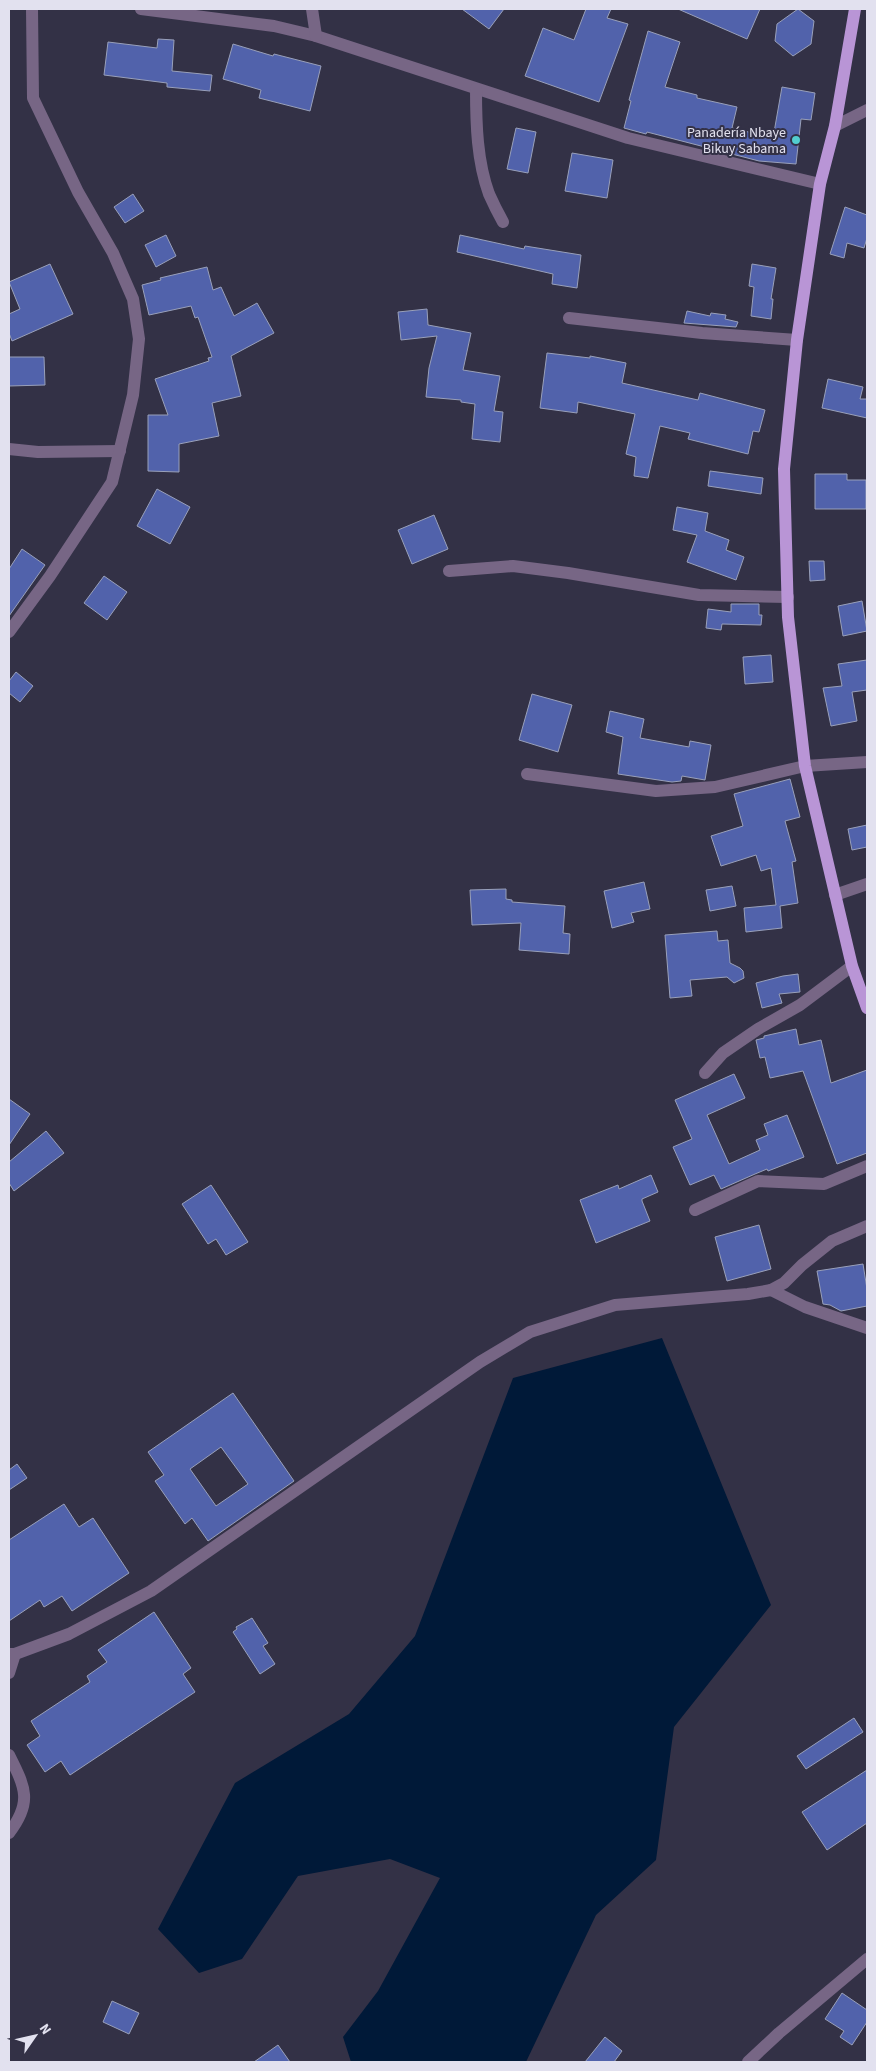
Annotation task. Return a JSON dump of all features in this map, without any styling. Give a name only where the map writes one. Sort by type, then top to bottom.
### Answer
[{"type":"main road","points":[[855,9],[835,126],[820,184],[797,340],[784,469],[788,617],[804,766],[852,966],[867,1008]]},
{"type":"street","points":[[9,632],[50,576],[112,482],[133,395],[139,339],[133,299],[113,253],[78,192],[33,98],[32,9]]},
{"type":"street","points":[[141,9],[274,26],[316,36],[628,138],[820,184]]},
{"type":"street","points":[[312,9],[316,36]]},
{"type":"street","points":[[476,89],[476,126],[480,157],[489,193],[503,222]]},
{"type":"street","points":[[835,126],[867,110]]},
{"type":"street","points":[[569,318],[797,340]]},
{"type":"street","points":[[9,449],[38,452],[120,451]]},
{"type":"street","points":[[449,571],[513,566],[568,573],[700,595],[788,597]]},
{"type":"street","points":[[527,774],[656,790],[715,787],[804,766],[867,762]]},
{"type":"street","points":[[835,895],[867,884]]},
{"type":"street","points":[[705,1073],[723,1053],[758,1029],[800,1005],[852,966]]},
{"type":"street","points":[[696,1210],[758,1181],[824,1184],[867,1166]]},
{"type":"street","points":[[9,1672],[12,1654],[69,1634],[151,1591],[480,1362],[530,1332],[615,1305],[748,1294],[771,1290],[784,1283],[802,1265],[832,1241],[867,1226]]},
{"type":"street","points":[[771,1290],[804,1307],[867,1328]]},
{"type":"street","points":[[9,1755],[23,1786],[25,1802],[19,1819],[9,1833]]},
{"type":"street","points":[[748,2062],[779,2033],[867,1959]]},
{"type":"water","points":[[662,1338],[771,1605],[674,1727],[656,1860],[596,1915],[526,2062],[351,2062],[343,2037],[378,1991],[440,1878],[390,1859],[298,1876],[242,1959],[199,1973],[158,1929],[235,1783],[349,1714],[415,1636],[513,1378]]},
{"type":"building","points":[[462,9],[504,9],[489,29]]},
{"type":"building","points":[[586,9],[611,9],[607,18],[628,24],[599,102],[525,76],[543,28],[574,40]]},
{"type":"building","points":[[678,9],[760,9],[747,39]]},
{"type":"building","points":[[798,9],[814,21],[811,44],[793,56],[775,41],[777,24]]},
{"type":"building","points":[[648,31],[680,42],[665,87],[697,95],[697,98],[737,107],[732,128],[773,138],[782,87],[815,93],[811,120],[801,119],[796,164],[759,161],[647,132],[646,134],[624,128],[631,101],[629,100]]},
{"type":"building","points":[[158,39],[174,40],[172,71],[212,75],[210,91],[167,87],[167,83],[104,75],[108,42],[157,48]]},
{"type":"building","points":[[233,44],[273,56],[274,54],[321,66],[310,111],[259,98],[261,90],[223,79]]},
{"type":"building","points":[[516,128],[536,132],[528,173],[507,169]]},
{"type":"building","points":[[572,153],[613,160],[607,198],[565,191]]},
{"type":"building","points":[[133,194],[144,211],[125,223],[114,207]]},
{"type":"building","points":[[845,207],[867,215],[867,238],[864,248],[847,243],[844,258],[830,254]]},
{"type":"building","points":[[166,235],[176,256],[156,267],[145,245]]},
{"type":"building","points":[[460,235],[524,249],[525,246],[581,255],[577,288],[552,284],[553,274],[457,252]]},
{"type":"building","points":[[50,264],[73,314],[12,341],[9,333],[9,314],[20,309],[9,282]]},
{"type":"building","points":[[752,264],[776,268],[771,299],[773,299],[771,319],[751,316],[754,287],[749,286]]},
{"type":"building","points":[[207,267],[213,290],[221,287],[234,316],[257,303],[274,333],[231,356],[241,396],[212,403],[219,436],[179,444],[179,472],[148,471],[148,415],[168,415],[155,379],[209,361],[208,358],[212,357],[198,317],[195,318],[191,306],[149,315],[142,285],[161,280],[160,278]]},
{"type":"building","points":[[427,309],[428,325],[471,333],[463,370],[500,376],[494,411],[503,412],[500,442],[472,439],[475,404],[461,402],[461,400],[426,397],[429,368],[437,336],[401,340],[398,312]]},
{"type":"building","points":[[687,311],[710,316],[711,313],[726,315],[725,319],[738,322],[736,327],[684,323]]},
{"type":"building","points":[[547,353],[590,358],[590,356],[626,363],[622,383],[698,400],[700,393],[765,410],[759,432],[753,431],[748,454],[688,439],[690,433],[660,426],[648,478],[634,476],[636,457],[626,454],[635,414],[578,402],[577,413],[540,408]]},
{"type":"building","points":[[9,357],[44,357],[45,385],[9,386]]},
{"type":"building","points":[[828,379],[863,387],[860,399],[867,399],[867,418],[822,408]]},
{"type":"building","points":[[710,471],[763,478],[761,494],[708,486]]},
{"type":"building","points":[[815,474],[847,474],[847,480],[866,480],[866,509],[815,509]]},
{"type":"building","points":[[157,489],[190,507],[170,544],[137,526]]},
{"type":"building","points":[[677,507],[708,513],[705,531],[729,540],[726,550],[744,557],[736,580],[687,562],[697,535],[673,530]]},
{"type":"building","points":[[434,515],[448,549],[412,564],[398,530]]},
{"type":"building","points":[[22,549],[45,565],[9,616],[9,569]]},
{"type":"building","points":[[809,561],[824,561],[825,580],[810,581]]},
{"type":"building","points":[[104,576],[127,592],[107,620],[84,603]]},
{"type":"building","points":[[862,601],[867,631],[843,636],[838,606]]},
{"type":"building","points":[[731,604],[759,604],[759,615],[762,615],[761,625],[722,624],[721,630],[706,628],[708,609],[731,612]]},
{"type":"building","points":[[771,655],[773,682],[745,684],[743,657]]},
{"type":"building","points":[[867,660],[867,690],[852,692],[857,721],[831,726],[823,688],[842,686],[838,664]]},
{"type":"building","points":[[16,672],[33,686],[20,702],[9,693],[9,681]]},
{"type":"building","points":[[532,694],[572,705],[558,752],[519,740]]},
{"type":"building","points":[[610,711],[644,719],[640,738],[689,747],[690,741],[711,745],[705,780],[682,776],[681,781],[672,782],[618,774],[623,737],[606,732]]},
{"type":"building","points":[[790,779],[800,817],[785,821],[796,861],[792,862],[798,903],[780,906],[782,928],[746,932],[744,908],[776,905],[771,868],[761,871],[756,855],[721,866],[711,836],[743,826],[734,794]]},
{"type":"building","points":[[867,825],[867,847],[852,850],[848,829]]},
{"type":"building","points":[[644,882],[650,909],[631,913],[634,922],[612,928],[604,891]]},
{"type":"building","points":[[732,886],[736,906],[710,911],[706,890]]},
{"type":"building","points":[[506,889],[506,899],[512,900],[512,902],[565,906],[563,933],[570,934],[569,954],[519,950],[521,923],[472,925],[470,890]]},
{"type":"building","points":[[717,931],[718,941],[728,940],[730,963],[743,971],[744,978],[734,983],[727,977],[690,980],[692,996],[670,998],[665,935]]},
{"type":"building","points":[[798,974],[800,992],[779,994],[782,1003],[762,1008],[756,983]]},
{"type":"building","points":[[796,1029],[799,1045],[821,1040],[831,1083],[867,1070],[867,1153],[837,1164],[803,1071],[770,1078],[765,1057],[760,1058],[756,1040],[764,1038],[764,1036]]},
{"type":"building","points":[[734,1074],[745,1098],[707,1115],[729,1164],[760,1150],[756,1140],[768,1135],[764,1124],[787,1115],[804,1157],[768,1171],[767,1169],[721,1189],[714,1175],[690,1185],[673,1147],[692,1139],[675,1100]]},
{"type":"building","points":[[9,1099],[30,1114],[9,1145]]},
{"type":"building","points":[[46,1131],[64,1153],[14,1191],[9,1183],[9,1162]]},
{"type":"building","points":[[651,1175],[658,1192],[642,1199],[650,1221],[596,1243],[580,1200],[618,1185],[619,1189]]},
{"type":"building","points":[[211,1185],[248,1242],[226,1255],[216,1239],[208,1244],[182,1204]]},
{"type":"building","points":[[759,1225],[771,1269],[727,1281],[715,1237]]},
{"type":"building","points":[[863,1264],[867,1289],[867,1306],[841,1311],[830,1305],[823,1304],[817,1271]]},
{"type":"building","points":[[233,1393],[294,1481],[208,1541],[192,1518],[185,1524],[155,1481],[164,1475],[148,1452]],"holes":[[[221,1447],[248,1484],[216,1506],[190,1469]]]},
{"type":"building","points":[[17,1464],[27,1478],[9,1490],[9,1470]]},
{"type":"building","points":[[64,1504],[79,1527],[93,1518],[129,1573],[72,1611],[62,1596],[44,1607],[40,1600],[9,1621],[9,1540]]},
{"type":"building","points":[[154,1612],[191,1668],[183,1674],[195,1692],[70,1775],[61,1761],[45,1772],[27,1745],[40,1736],[31,1721],[90,1682],[87,1676],[107,1662],[98,1650]]},
{"type":"building","points":[[252,1618],[268,1643],[263,1646],[275,1664],[260,1674],[233,1632],[237,1629],[236,1627]]},
{"type":"building","points":[[854,1718],[863,1732],[806,1769],[797,1756]]},
{"type":"building","points":[[867,1770],[867,1823],[827,1850],[802,1812]]},
{"type":"building","points":[[842,1993],[867,2010],[867,2022],[852,2045],[840,2037],[844,2031],[825,2019]]},
{"type":"building","points":[[112,2001],[139,2013],[129,2034],[103,2022]]},
{"type":"building","points":[[605,2037],[622,2051],[614,2062],[585,2062]]},
{"type":"building","points":[[278,2045],[290,2062],[254,2062]]},
{"type":"place","name":"Panadería Nbaye Bikuy Sabama","points":[[796,140]]}]
